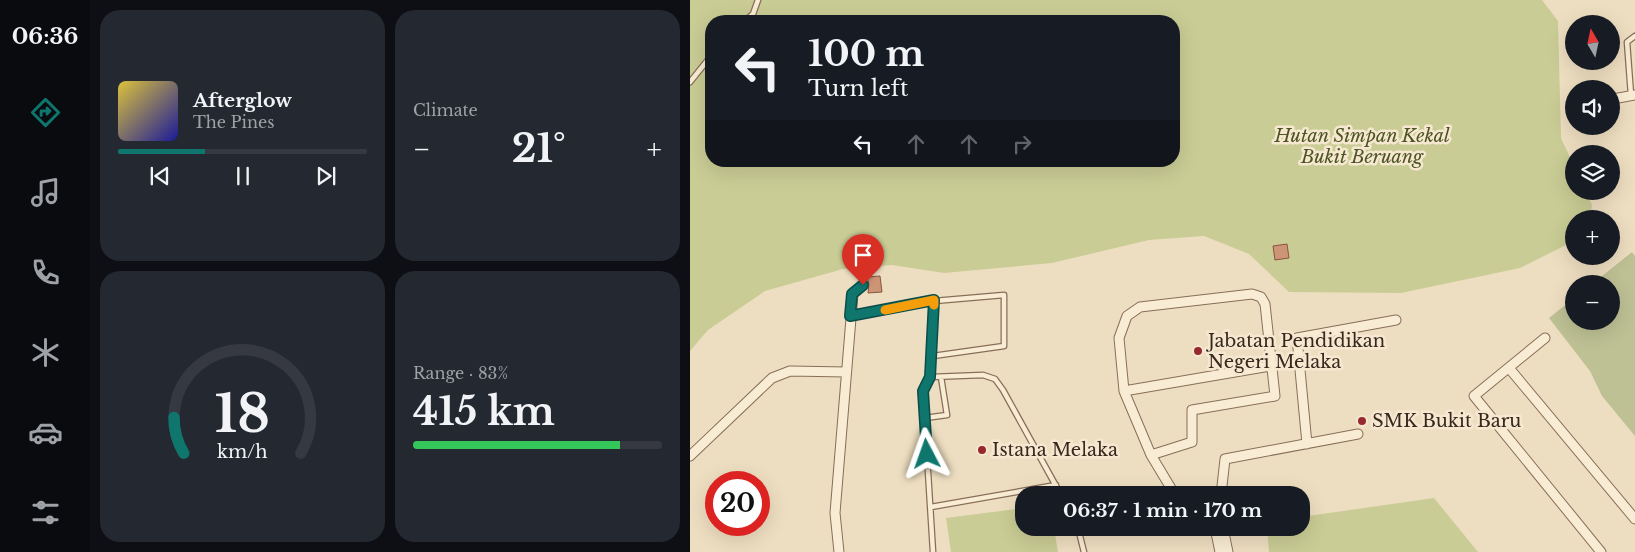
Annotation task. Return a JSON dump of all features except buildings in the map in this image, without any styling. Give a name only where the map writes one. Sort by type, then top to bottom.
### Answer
[{"type":"street","points":[[1620,98],[1633,95]]},
{"type":"street","points":[[839,552],[835,513],[850,316],[852,294],[863,285]]},
{"type":"street","points":[[1151,455],[1192,442],[1192,410],[1275,396],[1270,366],[1265,304],[1261,297],[1252,294],[1140,307],[1127,316],[1120,338],[1124,391],[1151,455],[1170,486]]},
{"type":"street","points":[[1307,444],[1297,338],[1396,320]]},
{"type":"street","points":[[1545,338],[1474,396],[1601,552]]},
{"type":"street","points":[[1124,391],[1270,366]]},
{"type":"street","points":[[1509,368],[1635,520]]},
{"type":"street","points":[[690,456],[772,378],[790,372],[846,372]]},
{"type":"street","points":[[1222,486],[1225,459],[1358,434]]},
{"type":"street","points":[[1216,536],[1220,552]]},
{"type":"street","points":[[1225,536],[1228,552]]},
{"type":"lane","points":[[752,15],[758,0]]},
{"type":"lane","points":[[1633,95],[1626,42],[1635,36]]},
{"type":"lane","points":[[690,82],[705,63]]},
{"type":"lane","points":[[850,316],[934,300],[1004,295],[1004,346],[933,356]]},
{"type":"lane","points":[[933,552],[923,391],[930,377],[933,356],[934,300]]},
{"type":"lane","points":[[930,377],[982,375],[995,379],[1056,485],[931,507]]},
{"type":"lane","points":[[924,418],[947,416],[941,377]]},
{"type":"lane","points":[[1080,536],[1084,552]]},
{"type":"green space","name":"Hutan Simpan Kekal Bukit Beruang","points":[[690,0],[1542,0],[1558,21],[1561,138],[1565,147],[1565,200],[1590,200],[1591,210],[1565,210],[1565,246],[1520,268],[1401,293],[1289,292],[1249,254],[1204,236],[1149,240],[1052,263],[944,273],[892,265],[843,269],[765,291],[708,330],[690,351]]},
{"type":"green space","points":[[1632,252],[1635,256],[1635,436],[1602,396],[1590,371],[1549,318],[1565,305],[1565,330],[1620,330],[1620,275],[1603,275],[1616,265],[1620,265],[1620,262]]},
{"type":"green space","points":[[1434,498],[1478,552],[1269,552],[1268,536],[1310,536],[1310,516]]},
{"type":"green space","points":[[1015,509],[1015,536],[1055,536],[1058,552],[951,552],[946,518]]},
{"type":"slow traffic","points":[[885,310],[934,300],[934,305]]},
{"type":"place","name":"Jabatan Pendidikan Negeri Melaka","points":[[1198,351]]},
{"type":"place","name":"SMK Bukit Baru","points":[[1362,421]]},
{"type":"place","name":"Istana Melaka","points":[[982,450]]},
{"type":"route","points":[[863,285],[852,294],[850,316],[934,300],[933,356],[930,377],[923,391],[927,454]]}]
